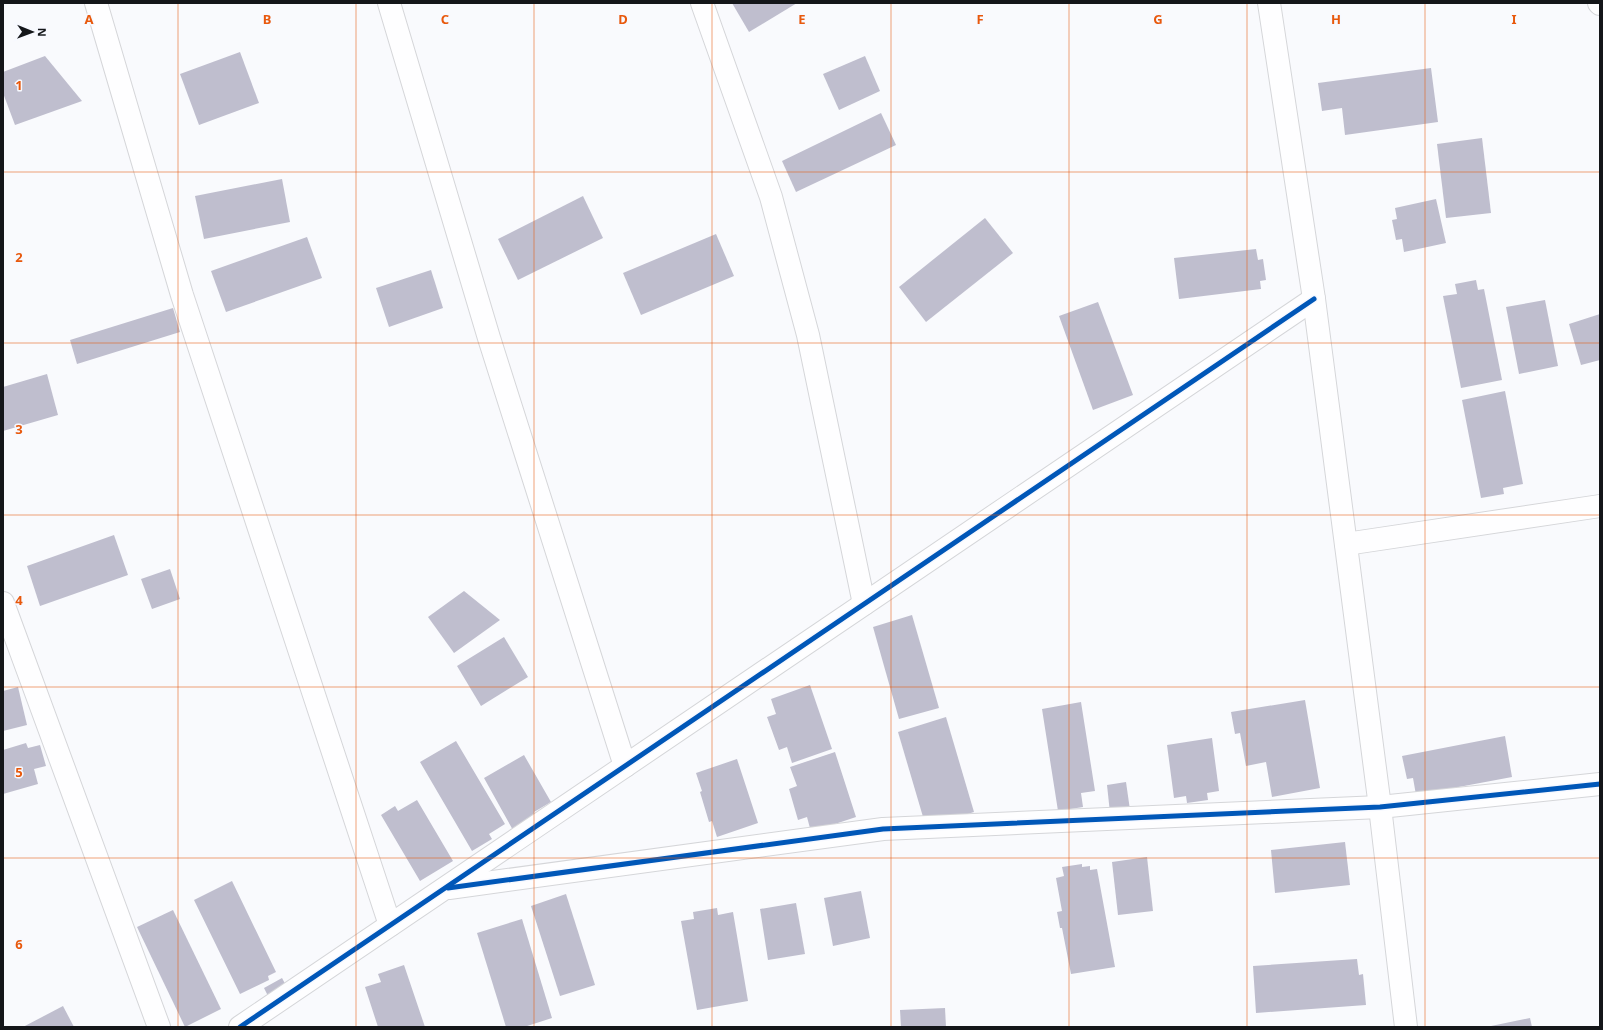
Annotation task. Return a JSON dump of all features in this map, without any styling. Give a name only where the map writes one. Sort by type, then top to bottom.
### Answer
[{"type":"street","points":[[96,3],[182,294],[390,925]]},
{"type":"street","points":[[389,3],[491,345],[625,766]]},
{"type":"street","points":[[702,3],[771,197],[808,335],[864,604]]},
{"type":"street","points":[[1269,3],[1314,299],[1380,807],[1406,1027]]},
{"type":"street","points":[[240,1027],[1314,299]]},
{"type":"street","points":[[1346,544],[1600,506]]},
{"type":"street","points":[[3,603],[159,1027]]},
{"type":"street","points":[[444,888],[884,829],[1380,807],[1600,784]]},
{"type":"building","points":[[732,3],[797,3],[749,32]]},
{"type":"building","points":[[240,52],[259,103],[199,125],[180,74]]},
{"type":"building","points":[[45,56],[82,101],[15,125],[3,93],[3,72]]},
{"type":"building","points":[[865,56],[880,91],[839,110],[823,74]]},
{"type":"building","points":[[1431,68],[1438,122],[1345,135],[1342,108],[1322,111],[1318,83]]},
{"type":"building","points":[[881,113],[896,145],[796,192],[782,161]]},
{"type":"building","points":[[1482,138],[1491,213],[1446,218],[1437,144]]},
{"type":"building","points":[[282,179],[290,222],[204,239],[195,196]]},
{"type":"building","points":[[583,196],[603,238],[518,280],[498,239]]},
{"type":"building","points":[[1436,199],[1446,243],[1404,252],[1402,239],[1396,240],[1392,220],[1397,219],[1395,208]]},
{"type":"building","points":[[985,218],[1013,253],[926,322],[899,287]]},
{"type":"building","points":[[716,234],[734,276],[641,315],[623,273]]},
{"type":"building","points":[[307,237],[322,278],[226,312],[211,271]]},
{"type":"building","points":[[1256,249],[1258,260],[1263,259],[1266,280],[1260,281],[1261,289],[1179,299],[1174,258]]},
{"type":"building","points":[[431,270],[443,308],[389,327],[376,288]]},
{"type":"building","points":[[1476,280],[1478,290],[1484,289],[1502,380],[1461,388],[1443,296],[1457,294],[1455,284]]},
{"type":"building","points":[[1545,300],[1558,366],[1519,374],[1506,307]]},
{"type":"building","points":[[1098,302],[1133,395],[1093,410],[1059,316]]},
{"type":"building","points":[[173,308],[180,332],[77,364],[70,340]]},
{"type":"building","points":[[1600,314],[1600,360],[1581,365],[1569,324]]},
{"type":"building","points":[[47,374],[58,415],[3,431],[3,387]]},
{"type":"building","points":[[1505,391],[1523,484],[1503,488],[1504,494],[1481,498],[1462,400]]},
{"type":"building","points":[[114,535],[128,575],[40,606],[27,566]]},
{"type":"building","points":[[170,569],[180,599],[152,609],[141,579]]},
{"type":"building","points":[[464,591],[500,620],[454,653],[428,617]]},
{"type":"building","points":[[912,615],[939,708],[899,719],[873,627]]},
{"type":"building","points":[[504,637],[528,677],[481,706],[457,666]]},
{"type":"building","points":[[810,685],[832,749],[792,763],[787,747],[779,750],[767,717],[776,714],[771,699]]},
{"type":"building","points":[[18,687],[27,725],[3,731],[3,691]]},
{"type":"building","points":[[1305,700],[1320,788],[1272,797],[1266,762],[1246,766],[1240,733],[1235,734],[1231,712]]},
{"type":"building","points":[[1081,702],[1095,791],[1081,793],[1083,807],[1058,811],[1042,709]]},
{"type":"building","points":[[946,717],[974,812],[926,827],[898,732]]},
{"type":"building","points":[[1505,736],[1512,777],[1416,795],[1413,778],[1407,779],[1402,756]]},
{"type":"building","points":[[1212,738],[1219,791],[1207,793],[1208,800],[1187,803],[1186,796],[1174,798],[1167,745]]},
{"type":"building","points":[[456,741],[505,824],[489,834],[492,839],[472,851],[420,762]]},
{"type":"building","points":[[26,743],[28,748],[40,745],[46,766],[34,769],[38,784],[3,794],[3,750]]},
{"type":"building","points":[[835,752],[856,817],[811,832],[807,817],[798,820],[789,789],[797,786],[790,767]]},
{"type":"building","points":[[524,755],[551,802],[534,812],[537,819],[514,832],[484,778]]},
{"type":"building","points":[[737,759],[758,823],[717,837],[712,821],[709,822],[696,773]]},
{"type":"building","points":[[1126,782],[1130,810],[1110,813],[1107,785]]},
{"type":"building","points":[[417,800],[453,861],[420,881],[381,815],[395,806],[398,811]]},
{"type":"building","points":[[1345,842],[1350,885],[1275,893],[1271,850]]},
{"type":"building","points":[[1147,857],[1153,911],[1118,915],[1112,862]]},
{"type":"building","points":[[1082,864],[1082,867],[1090,866],[1090,870],[1097,869],[1115,967],[1071,974],[1062,928],[1060,928],[1057,912],[1062,911],[1056,878],[1064,876],[1062,867]]},
{"type":"building","points":[[232,881],[276,972],[268,976],[269,980],[240,994],[194,900]]},
{"type":"building","points":[[861,891],[870,938],[833,946],[824,898]]},
{"type":"building","points":[[566,894],[595,985],[560,996],[531,906]]},
{"type":"building","points":[[796,903],[805,954],[768,960],[760,909]]},
{"type":"building","points":[[717,908],[718,915],[733,912],[748,1001],[697,1010],[681,921],[694,919],[693,912]]},
{"type":"building","points":[[173,910],[221,1009],[185,1027],[137,927]]},
{"type":"building","points":[[522,919],[552,1018],[524,1027],[506,1027],[477,933]]},
{"type":"building","points":[[1357,959],[1359,975],[1363,974],[1366,1005],[1256,1013],[1253,966]]},
{"type":"building","points":[[404,965],[425,1027],[378,1027],[365,987],[381,982],[378,974]]},
{"type":"building","points":[[282,978],[289,991],[270,1000],[264,988]]},
{"type":"building","points":[[63,1006],[74,1027],[23,1027]]},
{"type":"building","points":[[945,1008],[946,1027],[901,1027],[900,1010]]},
{"type":"building","points":[[1530,1018],[1532,1027],[1491,1027],[1491,1026]]},
{"type":"cycle path","points":[[240,1027],[1314,299]]},
{"type":"cycle path","points":[[448,888],[883,829],[1380,807],[1600,784]]}]
